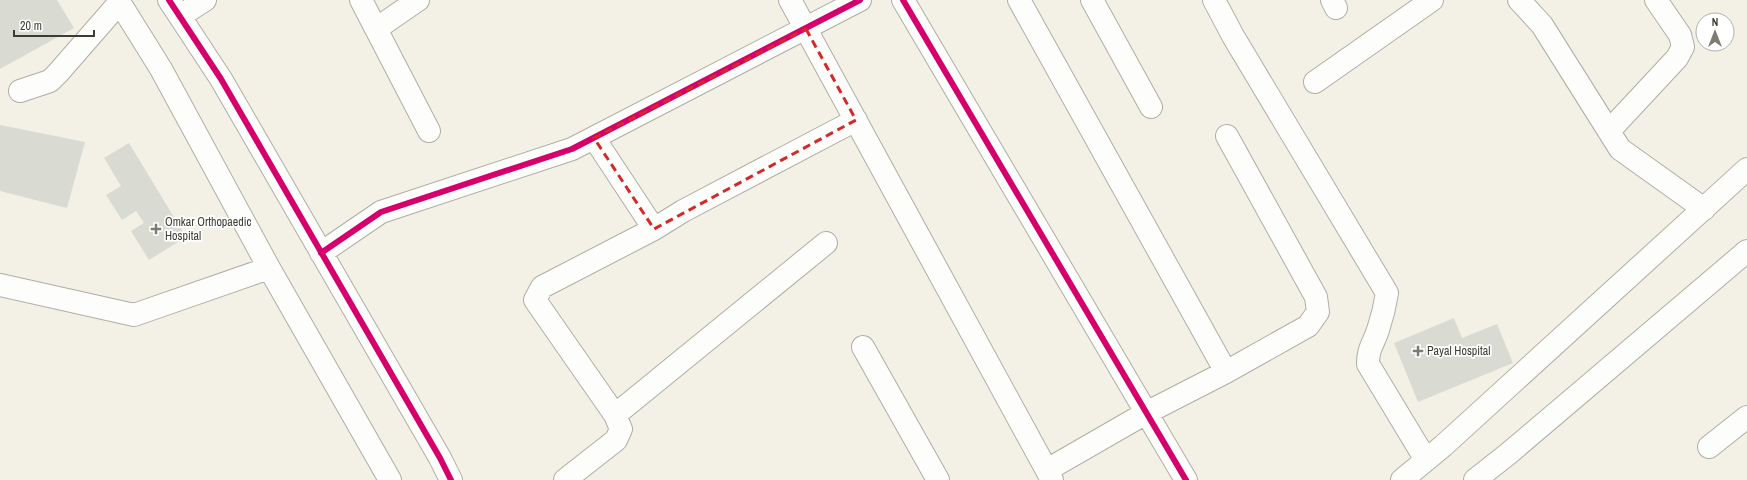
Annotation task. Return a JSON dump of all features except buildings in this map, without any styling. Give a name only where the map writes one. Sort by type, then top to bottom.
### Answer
[{"type":"street","points":[[205,0],[175,8],[221,79],[440,458],[450,480]]},
{"type":"street","points":[[361,0],[429,131]]},
{"type":"street","points":[[376,29],[418,0]]},
{"type":"street","points":[[790,0],[1049,475],[1146,413],[1226,372],[1308,326],[1318,312],[1316,297],[1227,136]]},
{"type":"street","points":[[321,253],[381,212],[572,149],[860,0]]},
{"type":"street","points":[[904,0],[1186,480]]},
{"type":"street","points":[[1019,0],[1226,372]]},
{"type":"street","points":[[1092,0],[1151,107]]},
{"type":"street","points":[[1214,0],[1233,36],[1387,293],[1377,332],[1368,351],[1368,364],[1426,460]]},
{"type":"street","points":[[1315,82],[1432,0]]},
{"type":"street","points":[[1519,0],[1542,25],[1620,149],[1704,209]]},
{"type":"street","points":[[1608,131],[1677,58],[1684,47],[1680,35],[1656,0]]},
{"type":"street","points":[[20,91],[50,81],[119,1],[161,68],[269,268],[390,480]]},
{"type":"street","points":[[565,480],[616,440],[620,429],[615,415],[535,300],[542,287],[654,229],[684,210],[856,120]]},
{"type":"street","points":[[594,138],[654,229]]},
{"type":"street","points":[[1402,480],[1426,460],[1747,169]]},
{"type":"street","points":[[615,415],[826,243]]},
{"type":"street","points":[[1475,480],[1508,454],[1747,251]]},
{"type":"street","points":[[0,285],[134,315],[269,268]]},
{"type":"street","points":[[863,347],[938,480]]},
{"type":"street","points":[[1709,447],[1747,418]]},
{"type":"highlighted area","points":[[806,29],[856,120],[654,229],[594,138]]},
{"type":"cycle path","points":[[169,0],[221,79],[440,458],[451,480]]},
{"type":"cycle path","points":[[321,253],[381,212],[572,149],[860,0]]},
{"type":"cycle path","points":[[903,0],[1186,480]]},
{"type":"place","name":"Omkar Orthopaedic Hospital","points":[[156,229]]},
{"type":"place","name":"Payal Hospital","points":[[1418,351]]}]
